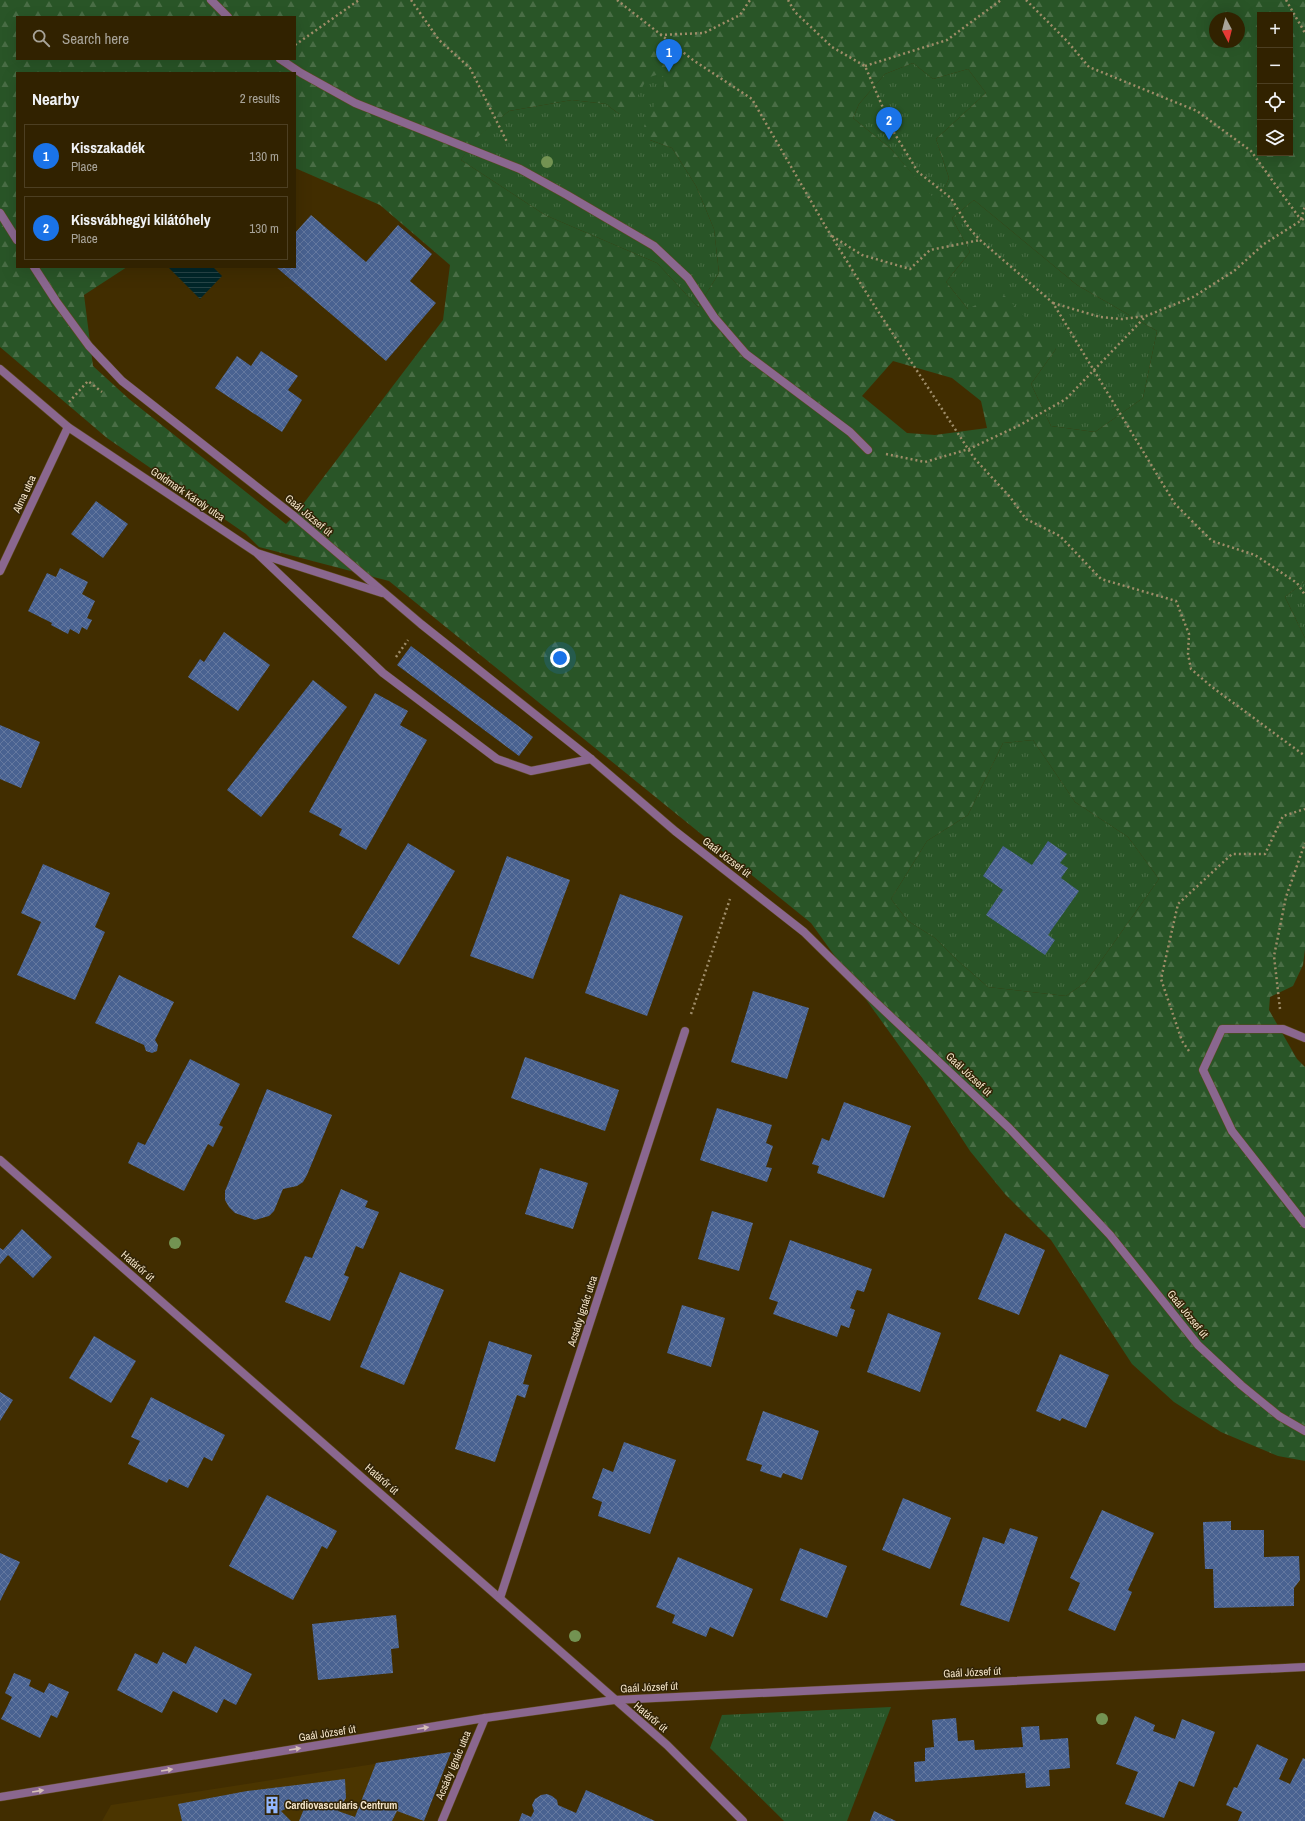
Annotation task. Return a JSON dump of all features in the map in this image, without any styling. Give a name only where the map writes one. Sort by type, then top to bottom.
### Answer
[{"type":"street","points":[[211,0],[227,16]]},
{"type":"street","points":[[282,60],[301,73],[355,103],[520,169],[654,246],[688,278],[714,317],[746,354],[850,432],[868,450]]},
{"type":"street","points":[[0,213],[16,238]]},
{"type":"street","name":"Gaál József út","points":[[35,268],[56,301],[89,346],[122,381],[294,516],[421,624],[591,759],[675,830],[804,932],[869,996],[1009,1128],[1110,1235],[1198,1345],[1280,1416],[1305,1431]]},
{"type":"street","name":"Goldmark Károly utca","points":[[0,369],[68,427],[257,553],[387,594]]},
{"type":"street","name":"Alma utca","points":[[0,571],[68,427]]},
{"type":"street","points":[[257,553],[383,673],[498,759],[531,771],[591,759]]},
{"type":"street","points":[[1305,1038],[1283,1029],[1222,1029],[1203,1070],[1232,1131],[1305,1224]]},
{"type":"street","name":"Acsády Ignác utca","points":[[500,1598],[685,1031]]},
{"type":"street","name":"Határőr út","points":[[0,1160],[667,1745],[743,1821]]},
{"type":"street","name":"Gaál József út","points":[[0,1797],[485,1718],[614,1700],[1305,1667]]},
{"type":"street","name":"Acsády Ignác utca","points":[[442,1821],[485,1718]]},
{"type":"path","points":[[296,44],[359,0]]},
{"type":"path","points":[[411,0],[439,40],[470,68],[520,169]]},
{"type":"path","points":[[617,0],[693,60],[752,99],[830,234],[874,305],[968,449],[1026,519],[1060,536],[1101,578],[1176,601],[1189,634],[1188,654],[1191,669],[1212,687],[1305,756]]},
{"type":"path","points":[[659,34],[704,33],[740,15],[750,0]]},
{"type":"path","points":[[788,0],[795,12],[832,47],[865,66],[893,131],[918,172],[951,198],[969,228],[980,240],[1053,303],[1175,504],[1212,541],[1255,556],[1297,583],[1305,594]]},
{"type":"path","points":[[865,66],[947,40],[1001,0]]},
{"type":"path","points":[[1026,0],[1067,41],[1089,67],[1197,111],[1250,152],[1300,220]]},
{"type":"path","points":[[1286,0],[1305,33]]},
{"type":"path","points":[[1300,220],[1305,206]]},
{"type":"path","points":[[1053,303],[1100,318],[1122,319],[1146,316],[1193,297],[1234,271],[1264,244],[1305,218]]},
{"type":"path","points":[[830,234],[862,255],[910,269],[930,250],[980,240]]},
{"type":"path","points":[[868,450],[925,462],[968,449],[1020,425],[1066,399],[1146,316]]},
{"type":"path","points":[[68,427],[69,403],[88,381],[109,398],[122,381]]},
{"type":"path","points":[[383,673],[421,624]]},
{"type":"path","points":[[1203,1070],[1182,1041],[1161,979],[1178,904],[1232,854],[1265,854],[1283,816],[1305,809]]},
{"type":"path","points":[[1283,1029],[1274,956],[1286,897],[1305,843]]},
{"type":"path","points":[[685,1031],[737,879]]},
{"type":"shaded area","points":[[451,1752],[424,1821],[102,1821],[111,1805]]},
{"type":"green space","points":[[0,0],[1305,0],[1305,581],[1285,597],[1305,638],[1305,949],[1303,965],[1293,986],[1270,997],[1269,1010],[1297,1059],[1305,1067],[1305,1461],[1278,1456],[1221,1432],[1174,1402],[1132,1364],[1051,1240],[1005,1194],[970,1151],[921,1076],[811,923],[389,581],[259,547],[246,534],[107,438],[0,347]],"holes":[[[913,63],[933,79],[968,69],[986,93],[936,139],[949,178],[938,203],[891,149],[853,118],[859,104],[885,74]],[[16,72],[296,72],[296,168],[380,205],[450,265],[443,320],[294,516],[286,524],[129,399],[93,366],[84,295],[125,268],[16,268]],[[659,74],[664,77],[664,87],[644,126],[650,140],[672,148],[696,186],[714,229],[719,273],[698,307],[657,263],[545,215],[461,160],[474,140],[509,111],[572,100],[606,104],[619,114],[630,111],[647,78]],[[974,200],[1077,285],[1157,331],[1143,398],[1095,432],[1051,426],[1031,384],[1056,349],[1001,292],[968,309],[946,282],[970,252],[952,218]],[[893,361],[952,378],[981,401],[987,428],[935,435],[907,433],[862,396]],[[1033,740],[1075,802],[1128,837],[1159,879],[1086,982],[1066,996],[988,987],[957,960],[935,938],[908,921],[891,899],[927,841],[968,815],[1003,743]]]},
{"type":"green space","points":[[913,63],[933,79],[968,69],[986,93],[936,139],[949,178],[938,204],[891,149],[853,118],[859,104],[885,74]]},
{"type":"green space","points":[[646,67],[669,77],[650,140],[672,148],[696,186],[714,229],[719,273],[698,307],[657,263],[545,215],[461,160],[473,140],[509,111],[572,100],[606,104],[619,114]]},
{"type":"green space","points":[[974,200],[1077,285],[1157,331],[1143,398],[1095,432],[1051,426],[1031,384],[1056,349],[968,309],[946,282],[970,252],[952,218]]},
{"type":"green space","points":[[1305,581],[1305,638],[1285,597]]},
{"type":"green space","points":[[1033,740],[1075,802],[1128,837],[1159,879],[1086,982],[1066,996],[988,987],[957,960],[935,938],[908,921],[891,899],[927,841],[968,815],[1003,743]]},
{"type":"green space","points":[[891,1707],[847,1821],[784,1821],[710,1748],[722,1715]]},
{"type":"water","points":[[169,268],[214,268],[222,276],[200,299]]},
{"type":"building","points":[[311,215],[366,262],[398,225],[432,254],[410,281],[436,303],[386,361],[277,268],[296,268],[296,232]]},
{"type":"building","points":[[261,351],[298,376],[288,390],[302,400],[282,432],[215,388],[237,356],[251,366]]},
{"type":"building","points":[[96,501],[128,524],[103,558],[71,534]]},
{"type":"building","points":[[60,568],[88,582],[82,594],[95,601],[87,618],[92,620],[87,630],[82,627],[79,634],[70,629],[68,634],[51,625],[52,623],[28,611],[47,573],[56,577]]},
{"type":"building","points":[[224,632],[270,665],[238,711],[188,677],[200,659],[204,662]]},
{"type":"building","points":[[411,646],[533,737],[519,756],[397,665]]},
{"type":"building","points":[[313,680],[347,707],[261,817],[227,790]]},
{"type":"building","points":[[375,693],[408,711],[400,725],[427,740],[366,850],[339,835],[342,829],[309,812]]},
{"type":"building","points":[[0,725],[40,742],[21,788],[0,779]]},
{"type":"building","points":[[1048,841],[1067,854],[1060,863],[1068,868],[1061,878],[1079,891],[1048,935],[1055,940],[1045,955],[986,915],[1003,890],[983,876],[1003,846],[1032,865]]},
{"type":"building","points":[[408,843],[455,871],[399,965],[352,937]]},
{"type":"building","points":[[507,856],[570,880],[533,979],[470,956]]},
{"type":"building","points":[[43,864],[110,893],[95,927],[105,932],[75,1000],[17,975],[41,922],[21,913]]},
{"type":"building","points":[[620,894],[683,916],[647,1016],[585,993]]},
{"type":"building","points":[[119,975],[174,1002],[155,1040],[158,1045],[157,1051],[152,1053],[146,1051],[144,1045],[95,1023]]},
{"type":"building","points":[[753,991],[809,1008],[787,1079],[731,1062]]},
{"type":"building","points":[[525,1057],[619,1090],[605,1131],[511,1098]]},
{"type":"building","points":[[190,1059],[240,1084],[219,1125],[223,1127],[213,1147],[208,1144],[184,1191],[128,1163],[138,1142],[145,1145]]},
{"type":"building","points":[[267,1089],[332,1115],[303,1182],[297,1186],[283,1189],[274,1211],[269,1216],[255,1220],[235,1213],[225,1200],[225,1191]]},
{"type":"building","points":[[844,1102],[911,1126],[884,1198],[817,1173],[819,1166],[812,1164],[822,1138],[829,1141]]},
{"type":"building","points":[[717,1108],[772,1125],[766,1143],[773,1146],[766,1167],[772,1168],[767,1182],[700,1160]]},
{"type":"building","points":[[540,1168],[588,1183],[573,1229],[525,1214]]},
{"type":"building","points":[[341,1189],[368,1201],[365,1207],[379,1212],[363,1249],[356,1246],[344,1275],[349,1277],[330,1321],[285,1302],[305,1256],[312,1258]]},
{"type":"building","points":[[712,1211],[753,1223],[739,1271],[698,1259]]},
{"type":"building","points":[[22,1229],[52,1257],[33,1278],[8,1255],[0,1264],[0,1248],[3,1250]]},
{"type":"building","points":[[1005,1233],[1045,1250],[1019,1315],[978,1299]]},
{"type":"building","points":[[790,1240],[872,1269],[864,1292],[857,1290],[850,1308],[855,1310],[849,1328],[841,1325],[837,1337],[773,1314],[778,1302],[769,1299]]},
{"type":"building","points":[[400,1272],[444,1290],[404,1385],[360,1367]]},
{"type":"building","points":[[682,1305],[725,1318],[711,1367],[667,1353]]},
{"type":"building","points":[[888,1313],[941,1333],[920,1392],[867,1372]]},
{"type":"building","points":[[94,1336],[136,1361],[111,1403],[69,1378]]},
{"type":"building","points":[[489,1341],[532,1355],[523,1384],[529,1385],[525,1398],[517,1395],[495,1462],[455,1449]]},
{"type":"building","points":[[1060,1354],[1109,1375],[1086,1428],[1062,1418],[1060,1421],[1036,1411]]},
{"type":"building","points":[[0,1392],[13,1400],[0,1421]]},
{"type":"building","points":[[151,1397],[225,1435],[212,1461],[204,1457],[188,1488],[169,1479],[167,1483],[128,1464],[140,1441],[131,1437]]},
{"type":"building","points":[[763,1411],[819,1431],[802,1480],[783,1473],[781,1478],[760,1471],[762,1465],[746,1460]]},
{"type":"building","points":[[624,1442],[676,1460],[650,1534],[598,1516],[602,1502],[592,1498],[603,1468],[613,1472]]},
{"type":"building","points":[[267,1495],[337,1531],[327,1549],[322,1546],[293,1600],[229,1566]]},
{"type":"building","points":[[903,1498],[951,1518],[930,1569],[882,1550]]},
{"type":"building","points":[[1102,1510],[1154,1533],[1128,1590],[1132,1592],[1115,1631],[1068,1610],[1080,1583],[1070,1578]]},
{"type":"building","points":[[1231,1521],[1231,1530],[1264,1530],[1264,1557],[1299,1556],[1300,1580],[1294,1588],[1294,1606],[1214,1608],[1213,1569],[1205,1569],[1203,1522]]},
{"type":"building","points":[[1010,1528],[1038,1537],[1009,1622],[960,1605],[983,1537],[1004,1544]]},
{"type":"building","points":[[800,1548],[847,1566],[827,1618],[780,1600]]},
{"type":"building","points":[[0,1553],[20,1562],[0,1601]]},
{"type":"building","points":[[678,1557],[753,1589],[733,1637],[710,1627],[706,1637],[672,1623],[675,1615],[656,1607]]},
{"type":"building","points":[[396,1615],[399,1648],[391,1649],[393,1673],[318,1680],[312,1624]]},
{"type":"building","points":[[195,1646],[252,1674],[236,1705],[224,1699],[217,1713],[173,1691],[162,1713],[117,1690],[135,1653],[157,1664],[163,1652],[186,1664]]},
{"type":"building","points":[[14,1673],[31,1680],[29,1686],[44,1693],[49,1683],[69,1692],[57,1718],[51,1715],[40,1738],[1,1719],[12,1697],[5,1693]]},
{"type":"building","points":[[1135,1716],[1155,1725],[1153,1731],[1175,1739],[1182,1719],[1215,1732],[1194,1787],[1179,1781],[1164,1818],[1125,1804],[1138,1772],[1116,1764]]},
{"type":"building","points":[[956,1718],[958,1741],[974,1740],[975,1750],[1023,1747],[1021,1727],[1039,1726],[1040,1740],[1068,1738],[1070,1768],[1049,1770],[1050,1786],[1026,1788],[1025,1773],[915,1782],[914,1762],[925,1761],[925,1748],[934,1747],[932,1720]]},
{"type":"building","points":[[1257,1744],[1288,1759],[1279,1779],[1290,1784],[1303,1758],[1305,1759],[1305,1821],[1238,1821],[1242,1812],[1226,1805],[1234,1787],[1237,1788]]},
{"type":"building","points":[[451,1752],[424,1821],[397,1811],[392,1821],[299,1821],[308,1799],[281,1811],[291,1821],[182,1821],[178,1804],[247,1791],[345,1779],[346,1798],[338,1811],[355,1817],[376,1763]]},
{"type":"building","points":[[586,1790],[655,1821],[519,1821],[522,1813],[531,1817],[534,1811],[532,1805],[535,1799],[541,1795],[547,1794],[557,1800],[558,1805],[576,1813]]},
{"type":"building","points":[[874,1811],[896,1821],[870,1821]]},
{"type":"place","name":"Kisszakadék","points":[[669,72]]},
{"type":"place","name":"Kissvábhegyi kilátóhely","points":[[889,140]]},
{"type":"place","name":"Cardiovascularis Centrum","points":[[272,1805]]}]
